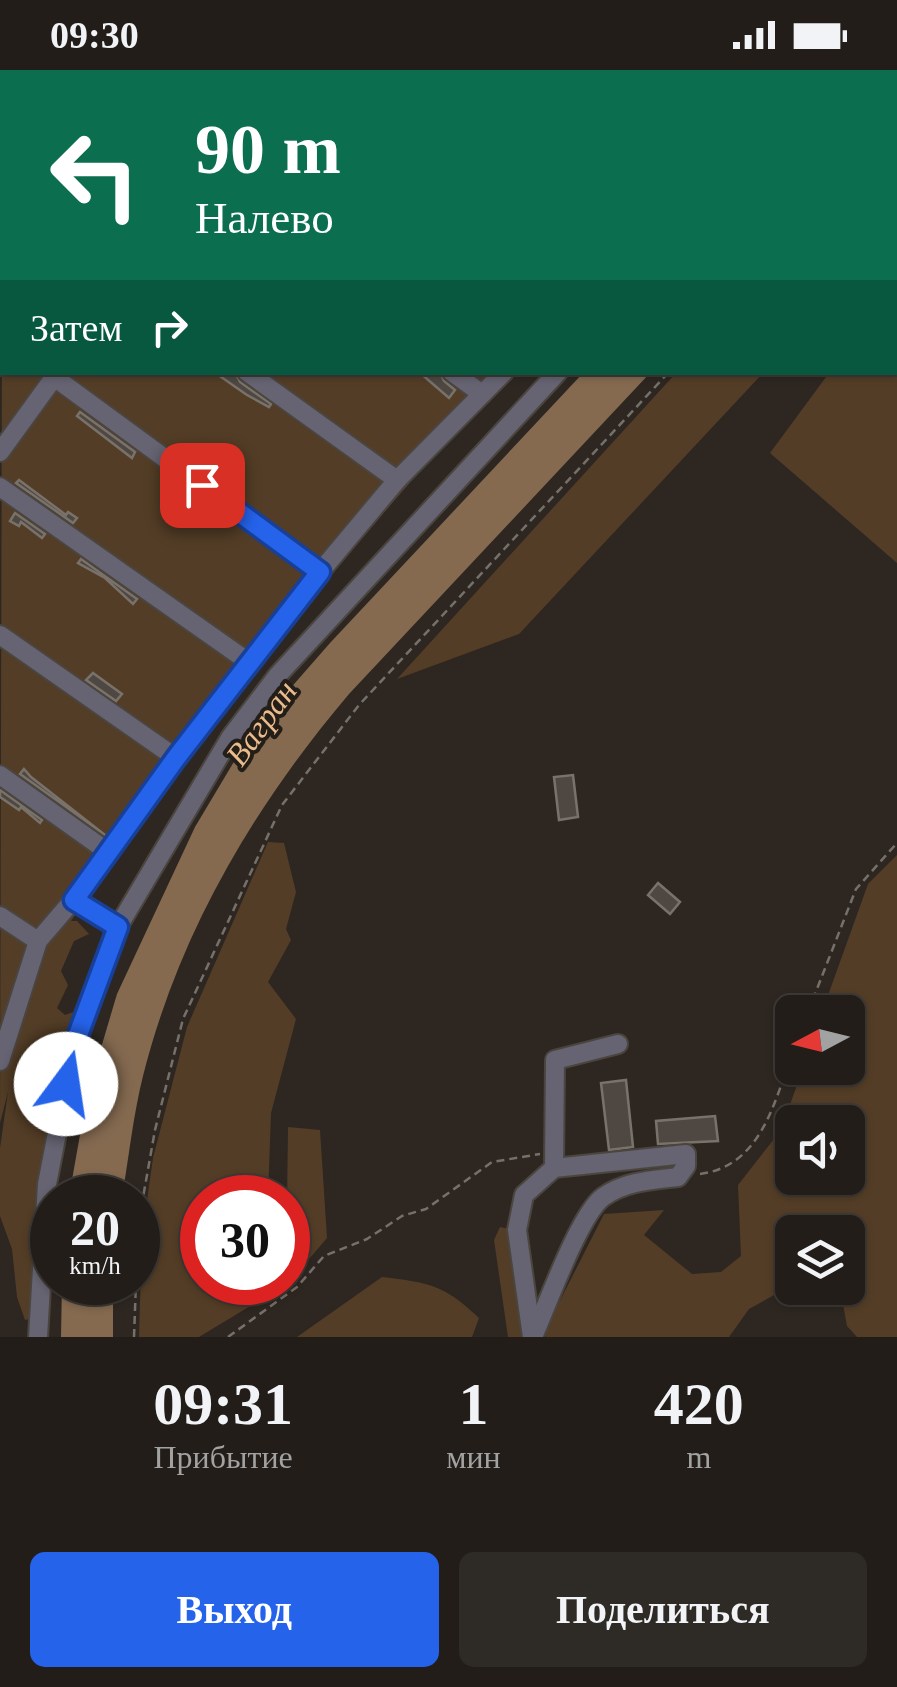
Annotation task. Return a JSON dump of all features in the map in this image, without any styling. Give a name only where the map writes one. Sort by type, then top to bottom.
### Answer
[{"type":"street","points":[[0,452],[56,375],[320,572]]},
{"type":"street","points":[[251,375],[397,480]]},
{"type":"street","points":[[456,375],[482,394]]},
{"type":"street","points":[[0,1061],[38,941],[74,900],[176,758],[320,572],[397,480],[501,375]]},
{"type":"street","points":[[38,1337],[47,1184],[72,1051],[118,927],[230,738],[278,675],[555,375]]},
{"type":"street","points":[[0,487],[250,662]]},
{"type":"street","points":[[0,635],[176,758]]},
{"type":"street","points":[[0,775],[108,852]]},
{"type":"street","points":[[74,900],[118,927]]},
{"type":"street","points":[[0,916],[38,941]]},
{"type":"street","points":[[554,1168],[555,1060],[618,1044]]},
{"type":"street","points":[[686,1154],[686,1166],[678,1177],[629,1183],[600,1198],[580,1229],[532,1337],[518,1230],[524,1196],[554,1168],[686,1154]]},
{"type":"path","points":[[146,1175],[183,1018],[282,805],[359,705],[666,375]]},
{"type":"path","points":[[815,995],[856,889],[897,843]]},
{"type":"path","points":[[678,1177],[717,1172],[752,1149],[762,1134],[780,1085]]},
{"type":"path","points":[[228,1337],[297,1287],[324,1256],[368,1239],[402,1216],[426,1208],[492,1162],[543,1154],[554,1168]]},
{"type":"path","points":[[134,1337],[135,1305]]},
{"type":"shaded area","points":[[2,375],[509,375],[485,397],[274,638],[174,769],[71,921],[77,921],[89,934],[74,941],[61,971],[68,985],[57,1008],[65,1015],[76,1011],[80,1017],[60,1079],[40,1175],[30,1175],[30,1305],[35,1305],[34,1318],[25,1320],[17,1297],[12,1249],[0,1216],[0,1148],[8,1092],[0,1123]]},
{"type":"shaded area","points":[[581,375],[648,375],[349,694],[282,781],[224,873],[177,972],[143,1076],[125,1175],[73,1175],[87,1095],[117,994],[195,827],[235,760],[274,707]]},
{"type":"shaded area","points":[[674,375],[761,375],[519,634],[397,679]]},
{"type":"shaded area","points":[[828,375],[897,375],[897,563],[770,453]]},
{"type":"shaded area","points":[[268,842],[284,843],[296,892],[286,929],[291,940],[268,982],[296,1019],[271,1113],[269,1175],[180,1175],[180,1305],[252,1305],[199,1337],[139,1337],[140,1305],[160,1305],[160,1175],[151,1175],[187,1027]]},
{"type":"shaded area","points":[[897,855],[897,1337],[857,1337],[847,1326],[843,1305],[865,1305],[865,1215],[775,1215],[775,1294],[749,1309],[729,1337],[546,1337],[544,1332],[604,1214],[664,1210],[644,1235],[692,1274],[721,1272],[741,1256],[738,1185],[775,1138],[775,1195],[865,1195],[865,1105],[790,1105],[797,1085],[865,1085],[865,995],[828,995],[868,884]]},
{"type":"shaded area","points":[[288,1127],[320,1130],[327,1238],[310,1258],[310,1175],[287,1175]]},
{"type":"shaded area","points":[[500,1227],[513,1230],[525,1337],[508,1337],[494,1240]]},
{"type":"shaded area","points":[[382,1277],[424,1284],[455,1298],[479,1318],[472,1337],[297,1337]]},
{"type":"shaded area","points":[[62,1305],[113,1305],[113,1337],[61,1337]]},
{"type":"building","points":[[218,375],[236,375],[240,382],[271,404],[269,407]]},
{"type":"building","points":[[422,375],[441,375],[455,390],[449,398]]},
{"type":"building","points":[[80,412],[135,452],[132,458],[77,416]]},
{"type":"building","points":[[179,445],[208,465],[203,471],[176,451]]},
{"type":"building","points":[[19,480],[66,515],[68,512],[77,518],[73,523],[16,483]]},
{"type":"building","points":[[15,513],[45,534],[42,538],[21,522],[19,526],[10,521]]},
{"type":"building","points":[[81,559],[137,599],[133,604],[105,578],[78,563]]},
{"type":"building","points":[[93,673],[122,694],[116,701],[86,680]]},
{"type":"building","points":[[24,769],[31,777],[105,835],[20,774]]},
{"type":"building","points":[[573,775],[578,817],[559,820],[554,777]]},
{"type":"building","points":[[0,790],[42,820],[40,823],[21,807],[19,810],[0,797]]},
{"type":"building","points":[[658,883],[680,902],[670,914],[648,895]]},
{"type":"building","points":[[626,1080],[633,1147],[609,1150],[601,1083]]},
{"type":"building","points":[[715,1116],[718,1141],[658,1144],[656,1121]]},
{"type":"route","points":[[66,1084],[72,1051],[118,927],[74,900],[176,758],[320,572],[202,485]]},
{"type":"water label","name":"Вагран","points":[[261,723]]}]
